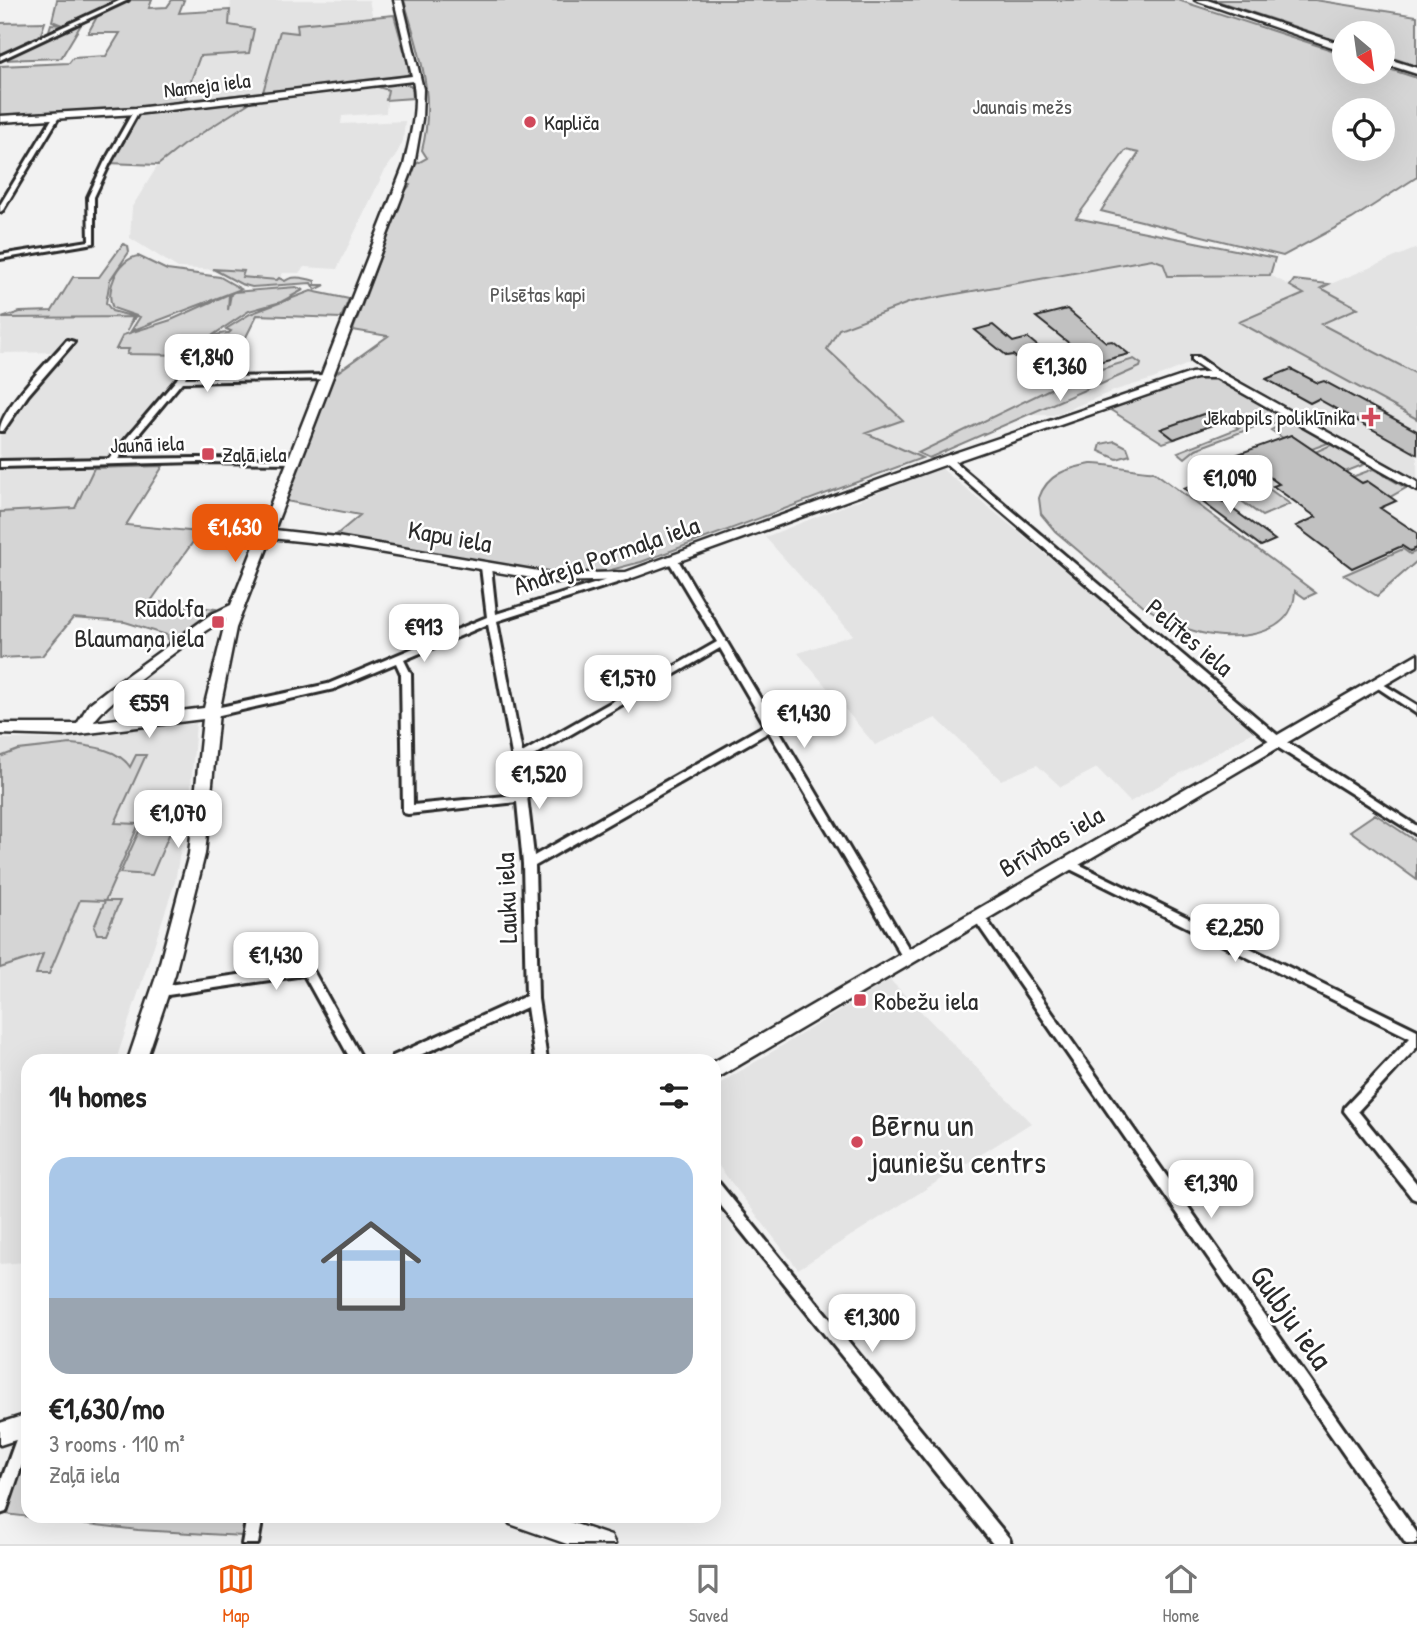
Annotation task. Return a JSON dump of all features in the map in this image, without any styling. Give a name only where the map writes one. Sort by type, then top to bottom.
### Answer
[{"type":"main road","points":[[139,1054],[161,991],[197,854],[211,713],[223,649],[236,608],[296,461],[409,165],[418,119],[418,78],[398,0]]},
{"type":"main road","points":[[1199,0],[1332,43]]},
{"type":"main road","points":[[1395,64],[1417,71]]},
{"type":"main road","name":"Nameja iela","points":[[0,119],[136,111],[418,78]]},
{"type":"main road","points":[[1218,374],[1417,487]]},
{"type":"main road","name":"Andreja Pormaļa iela","points":[[627,576],[1183,378],[1218,374]]},
{"type":"main road","name":"Kapu iela","points":[[266,533],[337,541],[556,578],[627,576]]},
{"type":"main road","points":[[82,729],[94,708],[113,693],[215,618],[236,608]]},
{"type":"main road","name":"Brīvības iela","points":[[721,1068],[1417,659]]},
{"type":"main road","name":"Andreja Pormaļa iela","points":[[0,729],[82,729],[211,713]]},
{"type":"main road","points":[[0,1434],[21,1427]]},
{"type":"main road","points":[[539,1523],[603,1544]]},
{"type":"street","points":[[0,58],[125,0]]},
{"type":"street","points":[[0,245],[2,256],[92,242],[91,197],[136,111]]},
{"type":"street","points":[[0,210],[55,117]]},
{"type":"street","points":[[0,429],[25,393],[70,342]]},
{"type":"street","points":[[110,463],[180,380],[196,349]]},
{"type":"street","points":[[1195,359],[1218,374]]},
{"type":"street","points":[[180,380],[328,377]]},
{"type":"street","name":"Pelītes iela","points":[[947,460],[1278,741],[1417,831]]},
{"type":"street","name":"Jaunā iela","points":[[0,464],[296,461]]},
{"type":"street","points":[[673,560],[908,957]]},
{"type":"street","name":"Lauku iela","points":[[486,568],[492,619],[518,760],[529,864],[531,999],[540,1054]]},
{"type":"street","name":"Andreja Pormaļa iela","points":[[211,713],[330,687],[492,619],[627,576]]},
{"type":"street","points":[[518,760],[722,643]]},
{"type":"street","points":[[398,658],[406,674],[408,810],[522,799]]},
{"type":"street","points":[[1378,684],[1417,710]]},
{"type":"street","points":[[529,864],[771,726]]},
{"type":"street","points":[[1068,863],[1417,1037],[1350,1111],[1417,1194]]},
{"type":"street","name":"Gulbju iela","points":[[978,916],[1415,1544]]},
{"type":"street","points":[[161,991],[307,970],[354,1054]]},
{"type":"street","points":[[410,1054],[531,999]]},
{"type":"street","points":[[721,1196],[1003,1544]]},
{"type":"street","points":[[0,1506],[21,1445]]},
{"type":"street","points":[[250,1544],[254,1523]]},
{"type":"shaded area","points":[[231,0],[369,0],[373,19],[298,24],[299,33],[280,31],[263,92],[184,101],[201,55],[229,25]]},
{"type":"shaded area","points":[[375,86],[388,91],[386,113],[342,116],[341,124],[405,121],[403,141],[384,172],[337,269],[304,267],[299,273],[283,273],[278,280],[241,277],[243,271],[178,268],[130,238],[132,207],[160,162],[221,119],[253,100]]},
{"type":"shaded area","points":[[1417,248],[1417,374],[1320,324],[1358,308],[1321,288]]},
{"type":"shaded area","points":[[1152,259],[1163,263],[1164,271],[1190,278],[1270,275],[1304,293],[1240,323],[1417,419],[1417,478],[1414,479],[1202,358],[1054,415],[1026,415],[922,458],[865,433],[903,419],[827,349],[839,329],[911,302]]},
{"type":"shaded area","points":[[133,317],[116,349],[130,349],[128,354],[190,355],[178,379],[158,404],[136,424],[119,449],[94,468],[75,508],[0,512],[0,436],[12,414],[67,352],[0,353],[2,318]]},
{"type":"shaded area","points":[[941,468],[1258,729],[1130,802],[1097,768],[1061,787],[1037,765],[1001,780],[936,718],[875,745],[798,653],[853,635],[765,537]]},
{"type":"shaded area","points":[[196,723],[191,786],[175,882],[118,1054],[21,1054],[21,1262],[0,1264],[0,739],[61,739]]},
{"type":"shaded area","name":"Bērnu un jauniešu centrs","points":[[890,980],[1031,1123],[798,1269],[721,1169],[721,1083]]},
{"type":"green space","points":[[57,0],[121,0],[48,34],[51,24],[62,25],[52,21]]},
{"type":"green space","points":[[128,0],[152,0],[149,8],[167,7],[172,0],[184,0],[179,13],[230,10],[229,25],[254,29],[249,53],[200,56],[184,100],[221,97],[219,99],[149,108],[0,117],[0,66],[69,63],[73,58],[106,56],[120,33],[88,33],[99,13]]},
{"type":"green space","points":[[404,0],[1178,0],[1332,50],[1332,84],[1395,84],[1395,71],[1417,78],[1417,177],[1352,219],[1283,256],[1101,211],[1139,153],[1126,150],[1076,218],[1275,258],[1270,275],[1168,276],[1163,263],[1152,259],[911,302],[839,329],[827,349],[903,420],[866,433],[922,458],[641,562],[607,571],[578,574],[543,572],[335,536],[360,515],[286,501],[335,374],[388,336],[353,330],[405,191],[410,185],[408,184],[412,175],[409,174],[416,164],[427,158],[422,150],[427,111],[420,56]]},
{"type":"green space","points":[[1214,0],[1315,0],[1417,16],[1417,66],[1395,59],[1395,21],[1332,21],[1332,39]]},
{"type":"green space","points":[[394,15],[410,72],[407,75],[391,79],[227,96],[263,92],[280,31],[298,33],[297,24]]},
{"type":"green space","points":[[45,22],[40,37],[0,57],[0,23]]},
{"type":"green space","points":[[82,23],[61,58],[1,60]]},
{"type":"green space","points":[[405,83],[412,87],[413,98],[386,100],[388,90],[375,86],[357,87]]},
{"type":"green space","points":[[252,101],[183,145],[158,165],[109,163],[137,114]]},
{"type":"green space","points":[[123,244],[128,246],[129,252],[110,280],[106,303],[112,311],[135,317],[127,331],[133,317],[2,318],[20,312],[52,311],[73,277],[99,277]]},
{"type":"green space","points":[[138,256],[167,270],[220,277],[241,289],[131,331],[140,317],[113,308],[110,293],[119,269],[131,258]]},
{"type":"green space","points":[[213,269],[244,271],[242,277],[279,278],[285,281],[299,278],[315,281],[315,285],[325,285],[315,290],[311,283],[252,287]]},
{"type":"green space","points":[[1294,280],[1329,284],[1321,288],[1358,308],[1321,324],[1417,374],[1417,419],[1239,322],[1304,294],[1290,286]]},
{"type":"green space","points":[[296,287],[303,290],[281,302],[249,311],[201,343],[190,355],[127,354],[129,349],[116,349],[123,335],[171,320],[229,294],[228,310],[231,294],[234,292]]},
{"type":"green space","points":[[311,291],[349,299],[341,318],[257,315],[237,355],[194,355],[209,339],[229,333],[231,331],[226,329],[250,314]]},
{"type":"green space","points":[[1134,359],[1141,364],[1140,367],[1099,385],[1085,374]]},
{"type":"green space","points":[[1197,377],[1216,377],[1284,418],[1267,427],[1262,424],[1196,449],[1185,458],[1178,452],[1239,428],[1208,412],[1161,429],[1175,439],[1163,443],[1109,409]]},
{"type":"green space","points":[[1070,382],[1084,384],[1089,388],[929,458],[918,453],[1058,385]]},
{"type":"green space","points":[[1288,421],[1328,443],[1312,449],[1291,435],[1283,438],[1271,430]]},
{"type":"green space","points":[[1115,441],[1127,447],[1130,455],[1117,459],[1099,451],[1101,444]]},
{"type":"green space","points":[[1331,445],[1365,464],[1345,472],[1315,452]]},
{"type":"green space","points":[[1233,463],[1290,504],[1262,516],[1205,474]]},
{"type":"green space","points":[[1091,464],[1153,471],[1316,593],[1305,598],[1295,591],[1292,607],[1284,619],[1272,628],[1242,636],[1194,631],[1157,614],[1145,607],[1055,531],[1041,514],[1039,498],[1047,483],[1067,470]]},
{"type":"green space","points":[[163,466],[126,525],[200,532],[151,601],[215,609],[169,643],[167,635],[125,622],[73,618],[42,656],[0,658],[0,512],[75,508],[94,468]]},
{"type":"green space","points":[[1373,469],[1406,488],[1390,497],[1367,482],[1362,483],[1352,477]]},
{"type":"green space","points":[[1403,549],[1410,554],[1417,551],[1417,561],[1377,596],[1344,575]]},
{"type":"green space","points":[[71,744],[112,752],[130,767],[136,755],[146,755],[115,823],[139,824],[105,901],[80,900],[49,974],[36,974],[43,954],[0,968],[0,757],[18,750]]},
{"type":"green space","points":[[1375,814],[1417,842],[1417,880],[1350,831]]},
{"type":"green space","points":[[140,829],[171,830],[152,875],[120,873]]},
{"type":"green space","points":[[105,901],[120,901],[106,934],[97,934],[94,927]]},
{"type":"green space","points":[[21,1467],[21,1516],[5,1514]]},
{"type":"green space","points":[[80,1523],[244,1523],[242,1536],[138,1530]]},
{"type":"building","points":[[1067,309],[1106,342],[1112,341],[1129,354],[1041,377],[1013,355],[1007,356],[975,330],[993,325],[1013,342],[1028,338],[1053,359],[1080,352],[1036,317]]},
{"type":"building","name":"Jēkabpils poliklīnika","points":[[1291,369],[1318,383],[1324,381],[1417,431],[1417,454],[1318,399],[1310,403],[1266,379]]},
{"type":"building","points":[[1209,412],[1223,421],[1174,439],[1161,429]]},
{"type":"building","points":[[1291,435],[1362,483],[1367,481],[1396,501],[1380,508],[1417,533],[1417,548],[1410,551],[1402,546],[1352,568],[1296,526],[1316,517],[1273,486],[1279,484],[1238,454]]},
{"type":"building","points":[[1197,483],[1275,540],[1261,546],[1184,488]]},
{"type":"place","name":"Kapliča","points":[[530,122]]},
{"type":"place","name":"Jēkabpils poliklīnika","points":[[1371,417]]},
{"type":"place","name":"Zaļā iela","points":[[208,454]]},
{"type":"place","name":"Rūdolfa Blaumaņa iela","points":[[218,622]]},
{"type":"place","name":"Robežu iela","points":[[860,1000]]},
{"type":"place","name":"Bērnu un jauniešu centrs","points":[[857,1142]]},
{"type":"park label","name":"Jaunais mežs","points":[[1022,106]]},
{"type":"park label","name":"Pilsētas kapi","points":[[538,294]]}]
